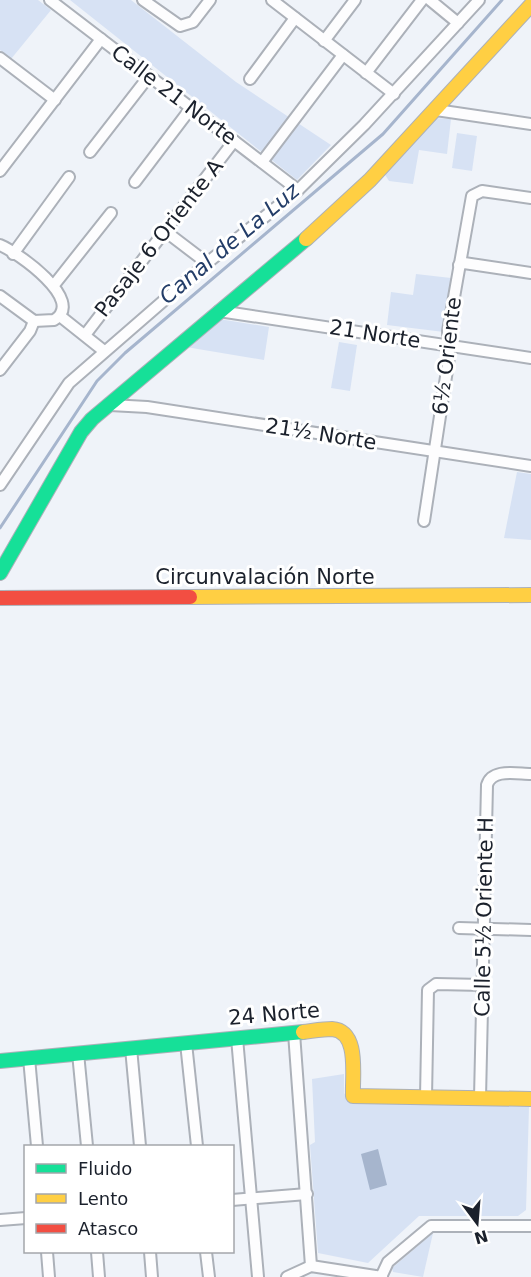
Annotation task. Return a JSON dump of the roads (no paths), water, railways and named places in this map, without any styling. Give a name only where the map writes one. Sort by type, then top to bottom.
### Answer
[{"type":"street","name":"Calle 21 Norte","points":[[50,0],[298,190]]},
{"type":"street","points":[[142,0],[180,26],[193,22],[210,0]]},
{"type":"street","points":[[324,40],[355,0]]},
{"type":"street","points":[[366,73],[422,0]]},
{"type":"street","points":[[430,0],[458,23]]},
{"type":"street","points":[[0,485],[60,394],[104,351],[298,190],[394,94],[479,0]]},
{"type":"street","points":[[277,2],[394,94]]},
{"type":"street","points":[[0,573],[81,432],[218,311],[298,246],[362,188],[531,4]]},
{"type":"street","points":[[250,78],[295,18]]},
{"type":"street","points":[[0,171],[101,39]]},
{"type":"street","points":[[262,162],[343,55]]},
{"type":"street","points":[[2,64],[55,100]]},
{"type":"street","points":[[90,152],[149,76]]},
{"type":"street","points":[[135,182],[191,108]]},
{"type":"street","points":[[436,110],[531,124]]},
{"type":"street","name":"Pasaje 6 Oriente A","points":[[85,335],[234,141]]},
{"type":"street","points":[[13,254],[69,177]]},
{"type":"street","name":"6½ Oriente","points":[[424,521],[435,452],[448,331],[472,196],[482,190],[531,198]]},
{"type":"street","points":[[54,285],[111,213]]},
{"type":"street","points":[[165,231],[207,264]]},
{"type":"street","points":[[0,245],[54,285],[63,300],[60,316]]},
{"type":"street","points":[[459,265],[464,263],[531,273]]},
{"type":"street","points":[[0,296],[34,321],[48,322],[60,316]]},
{"type":"street","name":"21 Norte","points":[[218,311],[531,358]]},
{"type":"street","points":[[60,316],[104,351]]},
{"type":"street","points":[[0,370],[30,332],[34,321]]},
{"type":"street","name":"21½ Norte","points":[[110,405],[147,407],[531,466]]},
{"type":"street","name":"Circunvalación Norte","points":[[0,598],[531,595]]},
{"type":"street","name":"Calle 5½ Oriente H","points":[[480,1098],[488,782],[497,774],[531,774]]},
{"type":"street","points":[[459,928],[531,930]]},
{"type":"street","points":[[426,1097],[428,990],[436,984],[483,985]]},
{"type":"street","name":"24 Norte","points":[[0,1061],[334,1029],[346,1034],[351,1043],[353,1096],[531,1099]]},
{"type":"street","points":[[294,1033],[311,1266]]},
{"type":"street","points":[[237,1038],[258,1277]]},
{"type":"street","points":[[186,1043],[197,1145]]},
{"type":"street","points":[[131,1048],[140,1145]]},
{"type":"street","points":[[78,1053],[87,1145]]},
{"type":"street","points":[[29,1058],[37,1145]]},
{"type":"street","points":[[234,1200],[307,1194]]},
{"type":"street","points":[[0,1220],[24,1218]]},
{"type":"street","points":[[287,1277],[311,1266],[381,1277],[391,1258],[431,1227],[531,1226]]},
{"type":"street","points":[[47,1253],[49,1277]]},
{"type":"street","points":[[97,1253],[99,1277]]},
{"type":"street","points":[[150,1253],[152,1277]]},
{"type":"street","points":[[206,1253],[209,1277]]},
{"type":"waterway","name":"Canal de La Luz","points":[[0,528],[97,381],[125,353],[383,134],[502,0]]}]
